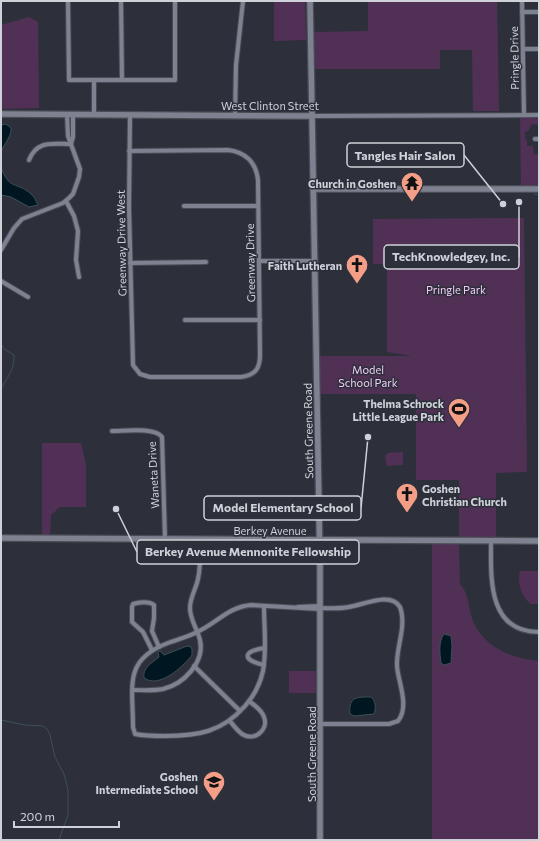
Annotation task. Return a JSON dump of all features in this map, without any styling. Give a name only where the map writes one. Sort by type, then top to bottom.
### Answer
[{"type":"street","points":[[68,1],[69,80],[94,81],[175,80],[175,1]]},
{"type":"street","points":[[121,1],[122,80]]},
{"type":"street","points":[[235,115],[236,65],[243,1]]},
{"type":"street","name":"South Greene Road","points":[[310,1],[320,608],[320,840]]},
{"type":"street","name":"Pringle Drive","points":[[522,1],[524,115]]},
{"type":"street","points":[[522,12],[539,12]]},
{"type":"street","points":[[523,49],[539,49]]},
{"type":"street","points":[[94,81],[94,114]]},
{"type":"street","name":"West Clinton Street","points":[[1,114],[311,116],[539,115]]},
{"type":"street","points":[[1,250],[14,228],[22,219],[66,201],[73,194],[79,173],[78,161],[68,136],[70,114]]},
{"type":"street","name":"Greenway Drive West","points":[[130,114],[129,151],[132,361],[136,371],[144,376],[150,377],[241,377],[256,372]]},
{"type":"street","points":[[29,160],[36,148],[43,145],[71,144]]},
{"type":"street","name":"Greenway Drive","points":[[129,151],[228,150],[239,152],[247,157],[253,164],[257,174],[260,320],[260,363],[256,372]]},
{"type":"street","points":[[313,189],[539,189]]},
{"type":"street","points":[[66,201],[74,216],[78,232],[76,264],[79,277]]},
{"type":"street","points":[[184,206],[258,206]]},
{"type":"street","points":[[259,262],[315,261]]},
{"type":"street","points":[[130,262],[206,262]]},
{"type":"street","points":[[1,281],[28,298]]},
{"type":"street","points":[[185,320],[260,320]]},
{"type":"street","name":"Waneta Drive","points":[[112,431],[153,431],[160,434],[162,437],[165,539]]},
{"type":"street","name":"Berkey Avenue","points":[[1,538],[539,541]]},
{"type":"street","points":[[133,690],[157,690],[171,686],[187,676],[194,666],[200,650],[200,641],[191,619],[190,603],[198,578],[200,539]]},
{"type":"street","points":[[491,541],[492,584],[499,611],[506,620],[516,626],[529,631],[539,632]]},
{"type":"street","points":[[264,606],[265,648],[262,676],[253,696],[230,721],[210,731],[192,735],[134,734],[133,680],[136,668],[141,659],[152,650],[197,632],[236,608],[252,605],[294,608],[345,608],[372,601],[394,601],[400,607],[402,625],[397,658],[397,670],[402,696],[402,714],[398,721],[389,724],[321,724]]},
{"type":"street","points":[[152,650],[143,632],[132,622],[132,607],[133,604],[137,602],[148,602],[154,605],[152,631],[159,647]]},
{"type":"street","points":[[264,665],[251,662],[248,659],[248,653],[265,648]]},
{"type":"street","points":[[194,666],[240,711]]},
{"type":"street","points":[[230,721],[242,734],[249,737],[260,733],[264,728],[264,717],[262,712],[249,701]]},
{"type":"green space","points":[[305,1],[306,40],[274,41],[274,2]]},
{"type":"green space","points":[[366,1],[497,1],[499,111],[473,111],[472,50],[440,50],[440,69],[315,69],[314,32],[368,31],[368,3]]},
{"type":"green space","points":[[29,17],[38,22],[39,108],[1,109],[1,25]]},
{"type":"green space","points":[[520,117],[539,117],[539,125],[532,124],[528,131],[525,132],[525,139],[527,140],[527,146],[533,146],[534,154],[539,154],[539,185],[521,185]]},
{"type":"green space","points":[[524,218],[527,472],[496,473],[496,541],[459,541],[460,584],[466,594],[475,626],[481,635],[489,642],[507,653],[528,660],[539,661],[539,840],[432,840],[432,540],[459,540],[459,480],[416,480],[416,394],[320,394],[319,357],[412,356],[387,352],[387,264],[373,264],[373,219]]},
{"type":"green space","points":[[42,443],[81,443],[86,464],[86,507],[60,507],[51,515],[50,536],[42,536]]},
{"type":"green space","points":[[403,452],[403,465],[387,466],[385,456],[388,453]]},
{"type":"green space","points":[[328,544],[350,544],[350,548],[330,547],[330,565],[324,565],[323,548]]},
{"type":"green space","points":[[520,571],[539,571],[539,604],[531,604],[522,593],[519,580]]},
{"type":"green space","points":[[289,671],[316,671],[316,693],[289,693]]},
{"type":"water","points":[[6,124],[11,128],[11,131],[1,152],[1,125]]},
{"type":"water","points":[[1,167],[7,180],[10,183],[26,190],[32,195],[38,205],[29,207],[11,197],[1,195]]},
{"type":"water","points":[[444,634],[451,636],[452,646],[451,663],[444,665],[441,663],[440,648]]},
{"type":"water","points":[[187,646],[191,647],[192,655],[177,670],[157,681],[150,681],[144,678],[146,669],[159,657],[158,652],[160,651],[164,655]]},
{"type":"water","points":[[362,697],[371,697],[375,705],[374,714],[354,716],[350,714],[352,701]]},
{"type":"waterway","points":[[534,194],[539,195]]},
{"type":"waterway","points":[[1,344],[4,349],[14,355],[12,370],[1,390]]},
{"type":"waterway","points":[[1,720],[25,725],[43,726],[47,729],[50,735],[55,757],[64,774],[68,790],[68,815],[59,840]]},
{"type":"place","name":"Church in Goshen","points":[[412,202]]},
{"type":"place","name":"TechKnowledgey, Inc.","points":[[519,202]]},
{"type":"place","name":"Tangles Hair Salon","points":[[503,204]]},
{"type":"place","name":"Faith Lutheran","points":[[357,284]]},
{"type":"place","name":"Thelma Schrock Little League Park","points":[[459,428]]},
{"type":"place","name":"Model Elementary School","points":[[368,437]]},
{"type":"place","name":"Berkey Avenue Mennonite Fellowship","points":[[116,509]]},
{"type":"place","name":"Goshen Christian Church","points":[[407,514]]},
{"type":"place","name":"Goshen Intermediate School","points":[[214,802]]},
{"type":"park label","name":"Pringle Park","points":[[456,289]]},
{"type":"park label","name":"Model School Park","points":[[368,375]]}]
